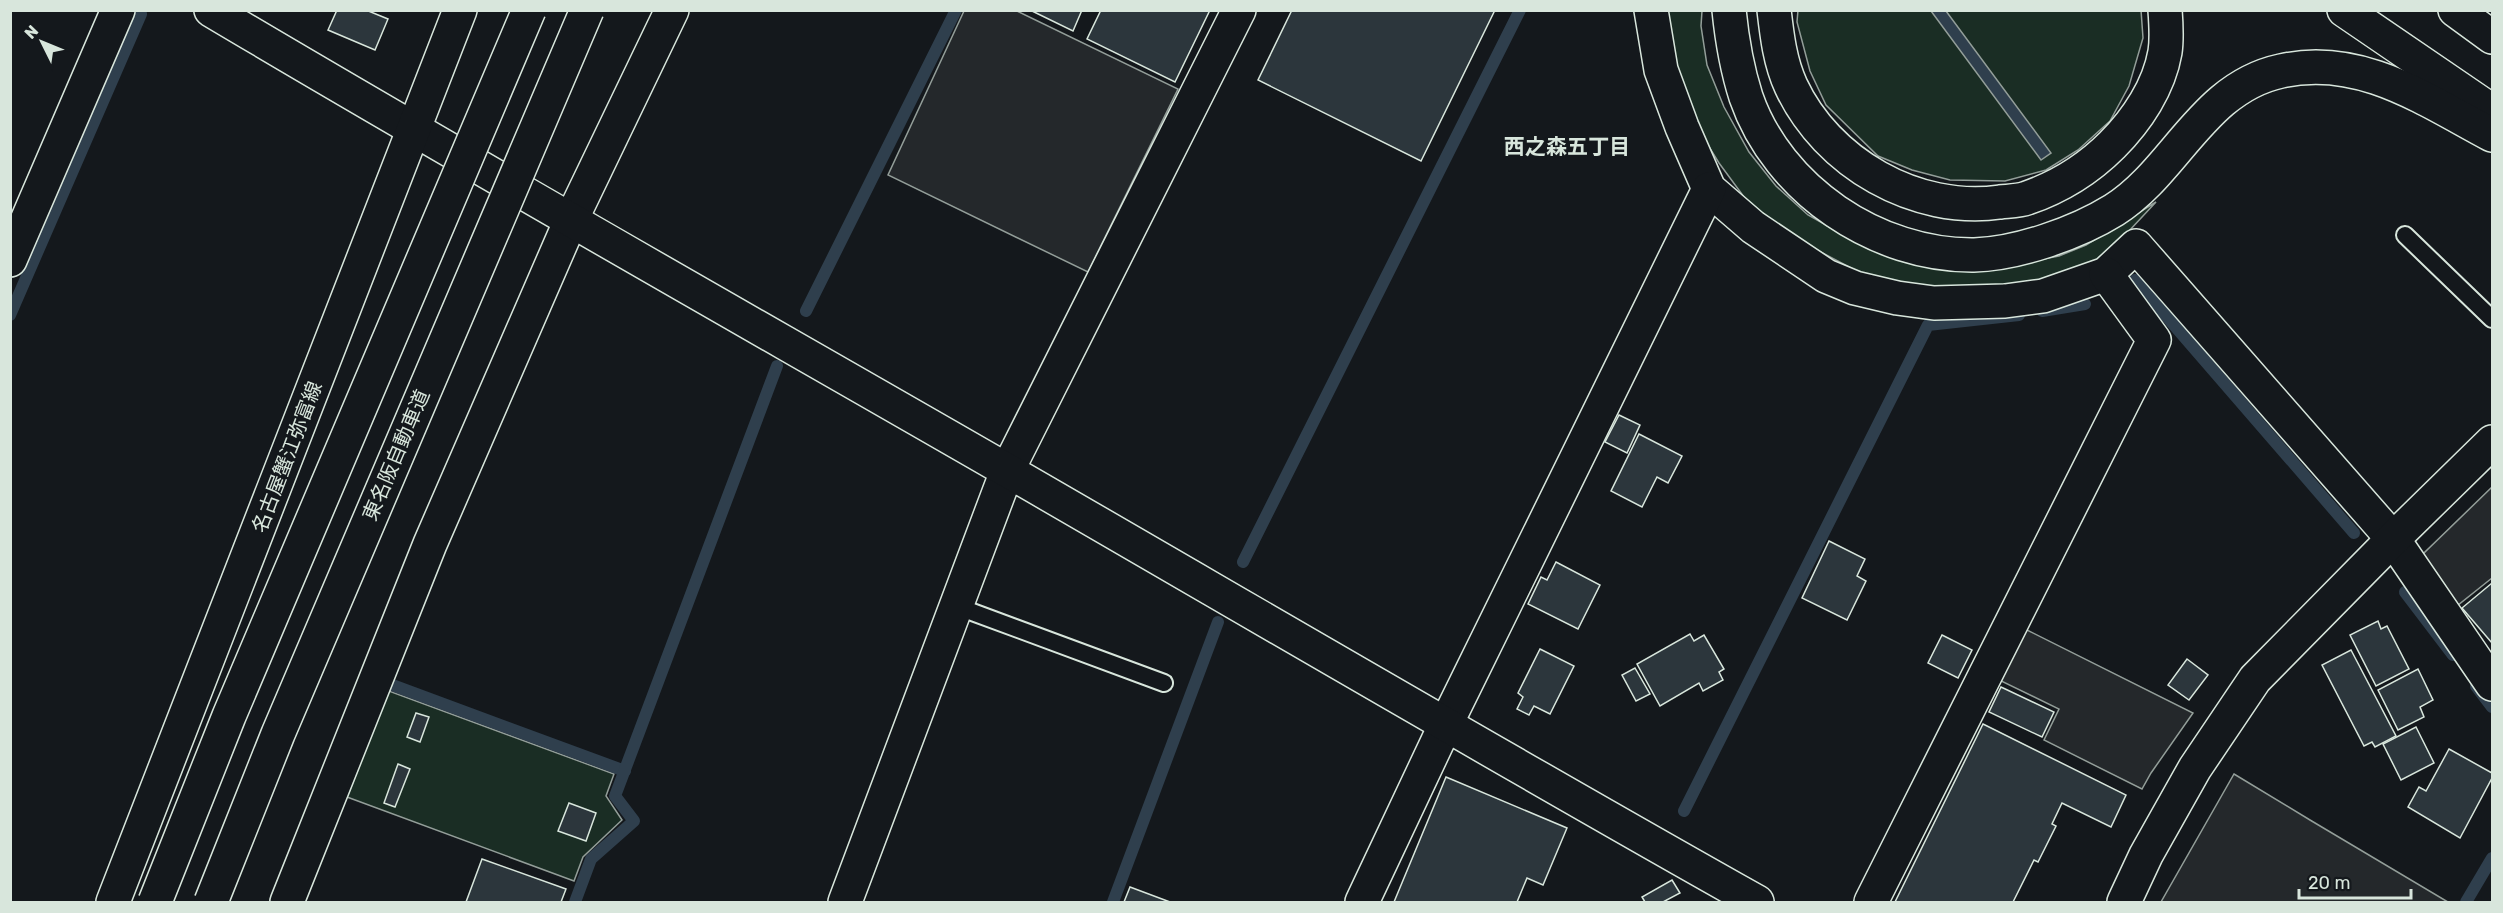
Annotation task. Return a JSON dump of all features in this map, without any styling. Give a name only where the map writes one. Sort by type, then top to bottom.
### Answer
[{"type":"main road","points":[[10,260],[118,10]]},
{"type":"main road","points":[[211,10],[413,130],[1445,726],[1757,903]]},
{"type":"main road","name":"名古屋蟹江弥富線","points":[[113,903],[460,10]]},
{"type":"main road","points":[[154,903],[234,705],[529,10]]},
{"type":"main road","name":"東名阪自動車道","points":[[211,903],[283,723],[587,10]]},
{"type":"main road","points":[[287,903],[430,544],[572,220],[672,10]]},
{"type":"main road","points":[[845,903],[1007,471],[1239,10]]},
{"type":"main road","points":[[1651,10],[1661,70],[1682,127],[1709,189],[1753,227],[1826,276],[1855,288],[1897,298],[1934,303],[2005,302],[2043,296],[2106,274],[2136,246],[2393,539],[2493,684]]},
{"type":"main road","points":[[1729,10],[1735,56],[1747,99],[1765,137],[1791,172],[1822,202],[1859,227],[1899,243],[1938,252],[1975,255],[2018,248],[2085,226],[2116,209],[2145,185],[2190,131],[2218,104],[2249,83],[2280,71],[2313,67],[2349,70],[2380,78],[2412,91],[2493,135]]},
{"type":"main road","points":[[1774,10],[1778,45],[1791,86],[1813,121],[1839,150],[1871,174],[1909,193],[1947,203],[1988,204],[2025,199],[2058,186],[2097,160],[2129,128],[2152,91],[2165,51],[2165,10]]},
{"type":"main road","points":[[2344,10],[2493,111]]},
{"type":"main road","points":[[2455,10],[2493,37]]},
{"type":"main road","points":[[1362,903],[1445,726],[1709,189]]},
{"type":"main road","points":[[1871,903],[2154,340],[2106,274]]},
{"type":"main road","points":[[2124,903],[2146,855],[2195,768],[2255,680],[2393,539],[2493,442]]},
{"type":"lane","points":[[2405,235],[2493,319]]},
{"type":"lane","points":[[956,606],[1164,683]]},
{"type":"green space","points":[[1798,10],[2141,10],[2143,38],[2129,86],[2110,121],[2078,150],[2046,170],[2005,181],[1950,180],[1912,170],[1878,156],[1826,105],[1810,71],[1797,22]]},
{"type":"green space","points":[[1662,11],[1702,11],[1701,26],[1707,65],[1724,107],[1749,152],[1776,186],[1808,215],[1854,241],[2013,265],[2059,256],[2086,245],[2156,202],[2101,261],[2038,283],[1979,289],[1926,287],[1868,277],[1783,232],[1744,197],[1719,163],[1693,121],[1674,73]]},
{"type":"green space","points":[[389,691],[614,774],[606,796],[622,820],[583,857],[574,881],[347,797]]},
{"type":"shaded area","points":[[964,11],[1017,11],[1178,89],[1088,272],[888,175]]},
{"type":"shaded area","points":[[2492,487],[2492,578],[2453,609],[2423,554]]},
{"type":"shaded area","points":[[2023,628],[2193,713],[2142,789],[2044,740],[2059,709],[1997,679]]},
{"type":"shaded area","points":[[2234,774],[2310,820],[2448,902],[2161,902]]},
{"type":"water","points":[[1931,11],[1946,11],[2051,153],[2041,160]]},
{"type":"building","points":[[337,10],[366,10],[388,19],[375,50],[328,30]]},
{"type":"building","points":[[1030,10],[1082,10],[1073,31]]},
{"type":"building","points":[[1101,10],[1210,10],[1175,82],[1087,39]]},
{"type":"building","points":[[1292,10],[1495,10],[1421,161],[1258,80]]},
{"type":"building","points":[[1619,415],[1640,425],[1627,453],[1605,442]]},
{"type":"building","points":[[1639,434],[1682,456],[1668,483],[1657,477],[1642,507],[1611,491]]},
{"type":"building","points":[[1829,541],[1865,559],[1857,576],[1866,581],[1847,620],[1802,598]]},
{"type":"building","points":[[1556,562],[1600,585],[1578,629],[1528,604],[1541,577],[1547,580]]},
{"type":"building","points":[[2492,583],[2492,643],[2462,608]]},
{"type":"building","points":[[2378,621],[2381,629],[2387,626],[2409,669],[2376,686],[2350,635]]},
{"type":"building","points":[[1690,634],[1694,641],[1704,635],[1724,669],[1719,672],[1723,680],[1703,691],[1699,683],[1660,706],[1637,664]]},
{"type":"building","points":[[1942,635],[1972,650],[1958,678],[1928,663]]},
{"type":"building","points":[[1540,649],[1574,666],[1550,714],[1534,706],[1529,715],[1517,709],[1523,697],[1518,693]]},
{"type":"building","points":[[2351,650],[2396,736],[2375,747],[2372,742],[2364,746],[2322,665]]},
{"type":"building","points":[[2187,659],[2208,675],[2189,700],[2168,685]]},
{"type":"building","points":[[1635,668],[1650,694],[1636,701],[1622,675]]},
{"type":"building","points":[[2418,669],[2433,700],[2420,707],[2424,717],[2398,730],[2378,690]]},
{"type":"building","points":[[2001,687],[2054,712],[2042,737],[1989,712]]},
{"type":"building","points":[[416,713],[429,717],[420,742],[407,737]]},
{"type":"building","points":[[1983,724],[2126,795],[2111,827],[2062,803],[2052,824],[2056,826],[2038,862],[2034,860],[2013,902],[1895,902]]},
{"type":"building","points":[[2416,727],[2434,763],[2401,780],[2383,744]]},
{"type":"building","points":[[2449,749],[2492,773],[2492,778],[2460,838],[2408,807],[2419,787],[2426,791]]},
{"type":"building","points":[[398,764],[410,769],[395,807],[384,803]]},
{"type":"building","points":[[1446,777],[1567,828],[1543,885],[1527,878],[1517,902],[1394,902]]},
{"type":"building","points":[[569,803],[596,813],[586,841],[558,831]]},
{"type":"building","points":[[482,859],[566,889],[561,902],[466,902]]},
{"type":"building","points":[[1672,880],[1680,893],[1663,902],[1645,902],[1642,897]]},
{"type":"building","points":[[1130,887],[1170,902],[1124,902]]},
{"type":"waterway","points":[[806,311],[956,10]]},
{"type":"waterway","points":[[1243,562],[1520,10]]},
{"type":"waterway","points":[[10,315],[141,14]]},
{"type":"waterway","points":[[2135,280],[2354,533]]},
{"type":"waterway","points":[[2042,311],[2085,304]]},
{"type":"waterway","points":[[1684,811],[1928,325],[2019,315]]},
{"type":"waterway","points":[[575,902],[591,859],[634,821],[615,796],[777,366]]},
{"type":"waterway","points":[[2405,592],[2453,655]]},
{"type":"waterway","points":[[1113,902],[1218,622]]},
{"type":"waterway","points":[[392,685],[625,771]]},
{"type":"waterway","points":[[2476,686],[2492,707]]},
{"type":"waterway","points":[[2466,902],[2492,858]]},
{"type":"district","name":"西之森五丁目","points":[[1567,146]]}]
